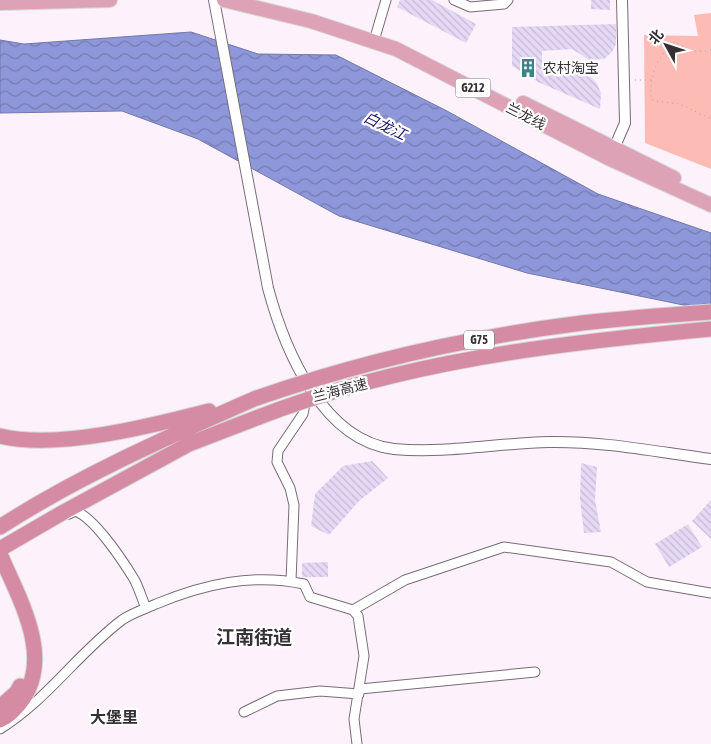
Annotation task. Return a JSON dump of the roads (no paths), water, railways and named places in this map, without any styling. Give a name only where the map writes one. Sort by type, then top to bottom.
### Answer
[{"type":"highway","points":[[0,2],[110,0]]},
{"type":"highway","name":"兰龙线","points":[[224,0],[375,37]]},
{"type":"highway","name":"兰龙线","points":[[264,0],[315,12],[375,37],[711,205]]},
{"type":"highway","name":"兰龙线","points":[[612,154],[711,195]]},
{"type":"highway","name":"兰海高速","points":[[0,527],[56,494],[174,434],[254,399],[300,383],[436,348],[582,323],[711,312]]},
{"type":"highway","name":"兰海高速","points":[[0,549],[62,512],[189,444],[305,399],[440,364],[584,340],[711,329]]},
{"type":"highway","points":[[0,436],[17,440],[64,438],[142,428],[254,399]]},
{"type":"highway","points":[[0,554],[25,612],[32,634],[35,669],[26,695],[9,717],[0,720]]},
{"type":"highway","points":[[0,574],[15,607],[27,647],[26,672],[18,692],[0,707]]},
{"type":"street","points":[[214,0],[276,318],[290,352],[311,390],[329,412],[350,431],[371,442],[392,449],[416,450],[549,442],[600,444],[711,459]]},
{"type":"street","points":[[375,37],[386,0]]},
{"type":"street","points":[[454,0],[470,7],[504,4],[508,0]]},
{"type":"street","points":[[612,154],[625,123],[622,0]]},
{"type":"street","points":[[291,581],[294,505],[290,488],[277,462],[278,451],[303,414],[311,390]]},
{"type":"street","points":[[46,525],[75,511],[83,514],[110,545],[135,580],[146,608]]},
{"type":"street","points":[[353,610],[405,580],[504,548],[612,562],[647,582],[711,592]]},
{"type":"street","points":[[0,729],[22,716],[84,654],[123,619],[186,591],[234,581],[277,578],[304,584],[310,597],[353,610],[358,616],[364,656],[360,691],[354,719],[357,744]]},
{"type":"street","points":[[244,712],[277,696],[320,691],[360,691],[536,672]]},
{"type":"water","name":"白龙江","points":[[191,32],[258,54],[336,55],[447,111],[598,194],[711,233],[711,314],[698,308],[527,273],[339,216],[198,139],[122,111],[0,113],[0,40],[24,44]]},
{"type":"place","name":"农村淘宝","points":[[528,68]]},
{"type":"district","name":"江南街道","points":[[254,637]]},
{"type":"district","name":"大堡里","points":[[114,717]]}]
